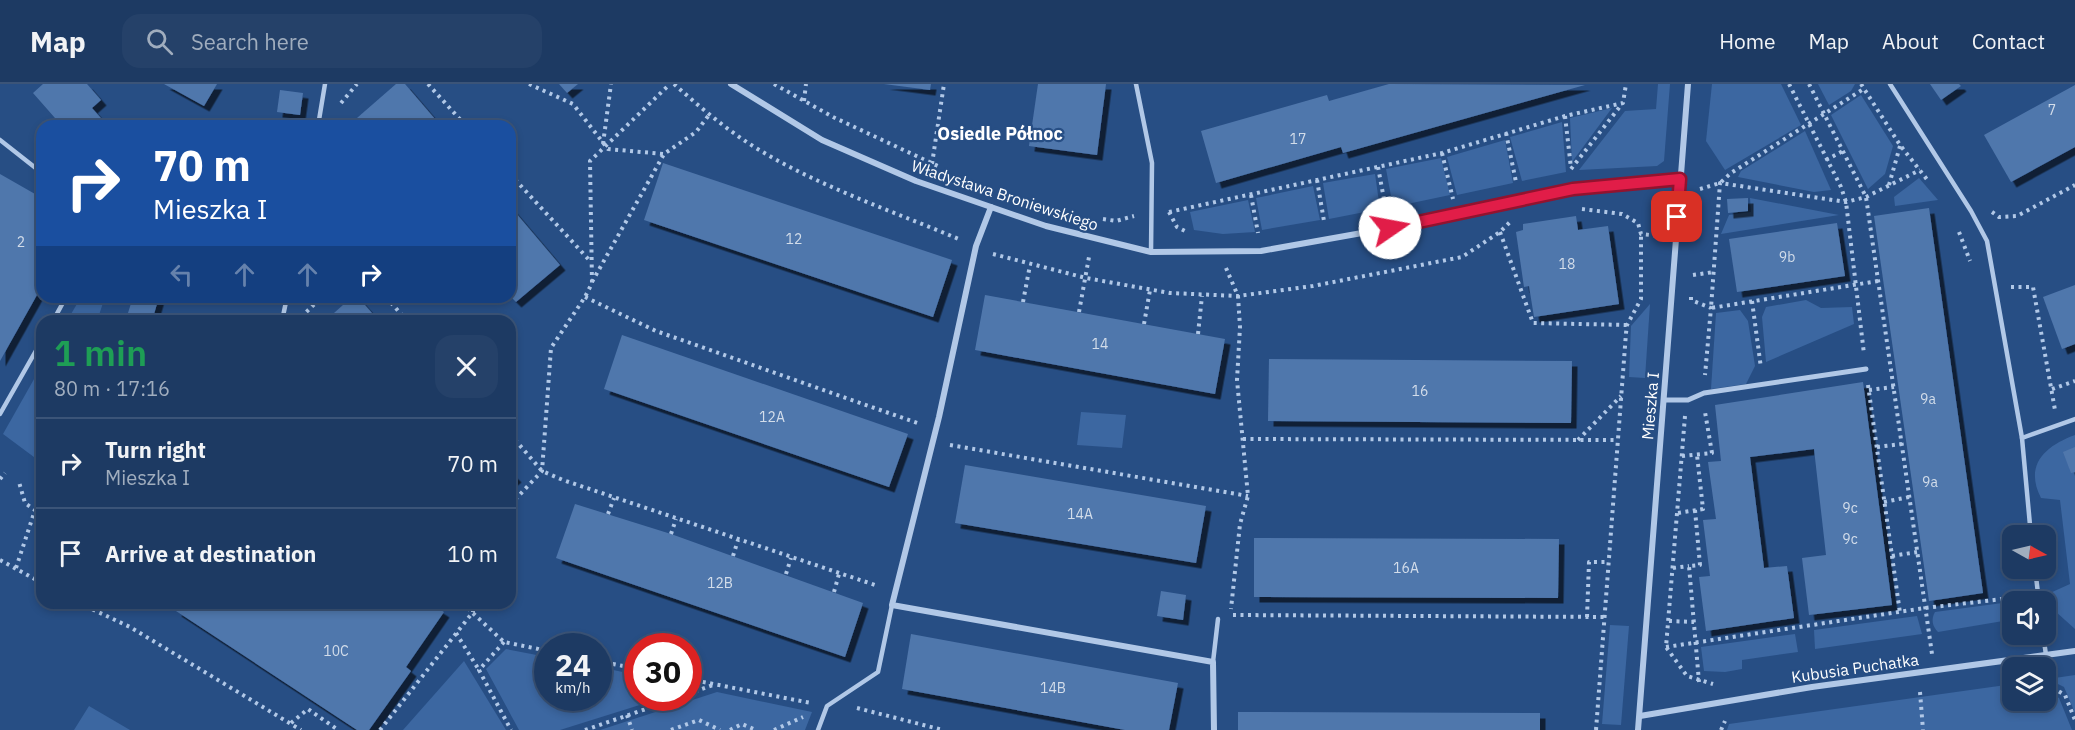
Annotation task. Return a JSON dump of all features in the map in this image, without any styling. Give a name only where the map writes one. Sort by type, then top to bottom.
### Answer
[{"type":"street","name":"Władysława Broniewskiego","points":[[732,84],[822,140],[916,181],[1091,239],[1151,252],[1261,251],[1390,228],[1520,198],[1573,189],[1680,179]]},
{"type":"street","name":"Mieszka I","points":[[1638,730],[1688,84]]},
{"type":"street","points":[[992,207],[976,246],[939,417],[892,605],[1213,662],[1214,730]]},
{"type":"street","points":[[1664,400],[1688,400],[1704,393],[1866,369]]},
{"type":"street","name":"Kubusia Puchatka","points":[[1640,716],[1935,670],[2075,651]]},
{"type":"lane","points":[[319,120],[325,84]]},
{"type":"lane","points":[[1136,84],[1152,163],[1151,252]]},
{"type":"lane","points":[[1890,84],[1971,211],[1987,241],[2022,438],[2030,525]]},
{"type":"lane","points":[[0,140],[36,168]]},
{"type":"lane","points":[[0,414],[36,351]]},
{"type":"lane","points":[[2022,438],[2075,419]]},
{"type":"lane","points":[[818,730],[827,706],[878,672],[892,605]]},
{"type":"lane","points":[[1213,662],[1218,619]]},
{"type":"lane","points":[[2045,645],[2046,655]]},
{"type":"path","points":[[337,108],[357,84]]},
{"type":"path","points":[[428,84],[461,120]]},
{"type":"path","points":[[529,84],[573,104],[608,149],[664,154]]},
{"type":"path","points":[[603,145],[611,84]]},
{"type":"path","points":[[592,283],[590,161],[603,145],[672,84],[709,115],[761,151],[816,179],[1005,259],[1150,290],[1238,296],[1313,286],[1462,257],[1500,232],[1515,217]]},
{"type":"path","points":[[774,84],[943,169]]},
{"type":"path","points":[[804,100],[806,84]]},
{"type":"path","points":[[933,164],[944,84]]},
{"type":"path","points":[[1565,116],[1571,170],[1623,103],[1626,84]]},
{"type":"path","points":[[1789,84],[1846,202],[1866,369],[1900,613]]},
{"type":"path","points":[[1809,84],[1866,197],[1935,670]]},
{"type":"path","points":[[1682,456],[1712,453],[1704,393],[1720,183],[1731,172],[1824,114],[1863,86],[1900,145],[1933,187]]},
{"type":"path","points":[[1190,233],[1176,227],[1170,212],[1442,153],[1565,116],[1623,103]]},
{"type":"path","points":[[516,499],[542,471],[550,348],[585,297],[664,154],[696,132],[709,115]]},
{"type":"path","points":[[1506,133],[1520,198]]},
{"type":"path","points":[[1889,185],[1900,145]]},
{"type":"path","points":[[1826,160],[1843,151]]},
{"type":"path","points":[[1442,153],[1457,214]]},
{"type":"path","points":[[1378,167],[1390,228]]},
{"type":"path","points":[[1700,189],[1720,183],[1846,202],[1866,197],[1920,170]]},
{"type":"path","points":[[1699,198],[1701,177]]},
{"type":"path","points":[[1317,180],[1326,239]]},
{"type":"path","points":[[516,181],[591,263]]},
{"type":"path","points":[[1989,209],[1999,217],[2017,216],[2075,185]]},
{"type":"path","points":[[1251,195],[1261,251]]},
{"type":"path","points":[[1574,207],[1622,214],[1638,223],[1641,234],[1641,299],[1627,325],[1596,730]]},
{"type":"path","points":[[1095,219],[1116,220],[1137,216]]},
{"type":"path","points":[[1959,230],[1968,250],[1973,272]]},
{"type":"path","points":[[1500,232],[1533,323],[1627,325]]},
{"type":"path","points":[[1641,234],[1661,236]]},
{"type":"path","points":[[1079,312],[1089,257]]},
{"type":"path","points":[[1023,302],[1030,265]]},
{"type":"path","points":[[1693,283],[1694,266]]},
{"type":"path","points":[[1225,267],[1238,296],[1240,327],[1237,380],[1248,496],[1240,524],[1230,624]]},
{"type":"path","points":[[1694,275],[1714,272]]},
{"type":"path","points":[[1692,291],[1691,300],[1711,308],[1878,281]]},
{"type":"path","points":[[1995,286],[2033,287],[2057,425]]},
{"type":"path","points":[[1144,324],[1150,290]]},
{"type":"path","points":[[1198,334],[1202,295]]},
{"type":"path","points":[[585,297],[656,331],[921,424]]},
{"type":"path","points":[[1752,301],[1763,386]]},
{"type":"path","points":[[305,315],[316,303]]},
{"type":"path","points":[[391,303],[402,315]]},
{"type":"path","points":[[2052,389],[2075,381]]},
{"type":"path","points":[[1869,390],[1894,387]]},
{"type":"path","points":[[1578,440],[1621,395]]},
{"type":"path","points":[[1688,400],[1666,647],[1682,671],[1699,682],[1721,685]]},
{"type":"path","points":[[1243,439],[1618,440]]},
{"type":"path","points":[[516,441],[542,471],[614,498],[896,592]]},
{"type":"path","points":[[1877,447],[1902,444]]},
{"type":"path","points":[[946,445],[1248,496]]},
{"type":"path","points":[[1678,513],[1703,509],[1697,455]]},
{"type":"path","points":[[0,480],[5,473]]},
{"type":"path","points":[[16,568],[35,510],[25,503],[19,482]]},
{"type":"path","points":[[1884,502],[1910,497]]},
{"type":"path","points":[[608,514],[614,498]]},
{"type":"path","points":[[1673,568],[1700,565],[1695,510]]},
{"type":"path","points":[[672,534],[676,519]]},
{"type":"path","points":[[733,556],[738,540]]},
{"type":"path","points":[[1892,556],[1917,552]]},
{"type":"path","points":[[786,574],[791,558]]},
{"type":"path","points":[[0,560],[36,580]]},
{"type":"path","points":[[1587,617],[1589,562],[1609,562]]},
{"type":"path","points":[[1689,566],[1699,682]]},
{"type":"path","points":[[834,592],[839,574]]},
{"type":"path","points":[[1666,647],[1925,608],[2002,599]]},
{"type":"path","points":[[92,609],[130,627],[301,730]]},
{"type":"path","points":[[469,609],[504,642],[534,648]]},
{"type":"path","points":[[380,730],[473,612]]},
{"type":"path","points":[[1218,619],[1231,615],[1605,617]]},
{"type":"path","points":[[1669,621],[1694,622]]},
{"type":"path","points":[[456,633],[511,730]]},
{"type":"path","points":[[479,670],[504,642]]},
{"type":"path","points":[[702,689],[716,684]]},
{"type":"path","points":[[2056,689],[2065,694],[2075,720]]},
{"type":"path","points":[[1920,692],[1923,730]]},
{"type":"path","points":[[774,730],[827,706]]},
{"type":"path","points":[[291,723],[308,709],[338,730]]},
{"type":"path","points":[[585,730],[639,711]]},
{"type":"path","points":[[627,715],[632,730]]},
{"type":"path","points":[[1721,730],[1727,718]]},
{"type":"path","points":[[671,730],[699,720],[720,730]]},
{"type":"path","points":[[730,730],[742,724],[756,730]]},
{"type":"shaded area","points":[[1658,84],[1670,84],[1664,161],[1657,166],[1579,170],[1625,111],[1656,109]]},
{"type":"shaded area","points":[[1712,84],[1781,84],[1801,125],[1725,170],[1706,141]]},
{"type":"shaded area","points":[[1818,84],[1855,84],[1851,91],[1829,105]]},
{"type":"shaded area","points":[[1861,95],[1893,146],[1885,174],[1868,189],[1831,115]]},
{"type":"shaded area","points":[[1612,108],[1572,162],[1570,118]]},
{"type":"shaded area","points":[[1562,122],[1566,172],[1522,181],[1510,137]]},
{"type":"shaded area","points":[[1805,131],[1831,190],[1814,192],[1738,177],[1741,171]]},
{"type":"shaded area","points":[[1505,140],[1513,183],[1457,195],[1447,157]]},
{"type":"shaded area","points":[[1441,158],[1450,195],[1393,207],[1386,169]]},
{"type":"shaded area","points":[[1375,174],[1380,209],[1329,219],[1323,183]]},
{"type":"shaded area","points":[[1919,178],[1938,200],[1895,206],[1894,197]]},
{"type":"shaded area","points":[[1313,186],[1320,220],[1262,230],[1256,198]]},
{"type":"shaded area","points":[[1750,198],[1839,215],[1721,234],[1729,215],[1751,212]]},
{"type":"shaded area","points":[[1248,200],[1255,232],[1223,234],[1194,230],[1190,212]]},
{"type":"shaded area","points":[[1806,300],[1821,308],[1852,307],[1854,324],[1766,362],[1762,317],[1766,307]]},
{"type":"shaded area","points":[[78,303],[103,303],[99,315],[70,315]]},
{"type":"shaded area","points":[[1650,304],[1645,378],[1629,377],[1631,326]]},
{"type":"shaded area","points":[[1740,310],[1748,321],[1755,366],[1746,384],[1711,389],[1716,313]]},
{"type":"shaded area","points":[[36,376],[36,459],[3,434]]},
{"type":"shaded area","points":[[1081,412],[1126,415],[1122,448],[1077,445]]},
{"type":"shaded area","points":[[2075,435],[2075,629],[2056,612],[2054,591],[2070,584],[2060,500],[2041,498],[2035,476],[2040,458],[2064,440]]},
{"type":"shaded area","points":[[2002,603],[2002,621],[1938,632],[1933,625],[1935,612]]},
{"type":"shaded area","points":[[1917,616],[1922,634],[1815,649],[1814,630]]},
{"type":"shaded area","points":[[1610,625],[1629,626],[1621,725],[1602,724]]},
{"type":"shaded area","points":[[1795,634],[1798,652],[1742,660],[1742,669],[1725,672],[1704,671],[1701,647]]},
{"type":"shaded area","points":[[506,649],[534,654],[534,711],[612,711],[612,670],[624,672],[624,710],[560,730],[519,730],[486,669]]},
{"type":"shaded area","points":[[464,661],[506,730],[403,730]]},
{"type":"shaded area","points":[[2075,675],[2075,713],[2064,687],[2056,683],[2056,678]]},
{"type":"shaded area","points":[[2002,686],[2002,711],[2056,711],[2056,696],[2059,698],[2072,730],[1727,730],[1729,724]]},
{"type":"shaded area","points":[[717,692],[812,712],[805,730],[600,730],[658,711],[702,711],[702,697]]},
{"type":"shaded area","points":[[89,706],[130,730],[74,730]]},
{"type":"building","points":[[43,84],[87,84],[101,100],[92,108],[103,120],[57,120],[33,93]]},
{"type":"building","points":[[164,84],[217,84],[204,106]]},
{"type":"building","points":[[396,84],[405,84],[436,120],[359,120],[357,118]]},
{"type":"building","points":[[559,84],[578,84],[567,93]]},
{"type":"building","points":[[884,84],[931,84],[930,90]]},
{"type":"building","points":[[1038,84],[1106,84],[1097,155],[1029,146]]},
{"type":"building","points":[[1389,84],[1585,85],[1343,153],[1341,147],[1216,183],[1201,131],[1327,95],[1329,101]]},
{"type":"building","points":[[1930,84],[1959,84],[1961,86],[1941,100]]},
{"type":"building","points":[[2075,85],[2075,147],[2011,182],[1984,135]]},
{"type":"building","points":[[280,90],[303,93],[300,115],[277,112]]},
{"type":"building","points":[[663,163],[952,260],[933,317],[644,220]]},
{"type":"building","points":[[0,174],[36,195],[36,297],[0,361]]},
{"type":"building","points":[[1748,198],[1748,211],[1728,213],[1727,199]]},
{"type":"building","points":[[1929,208],[1983,593],[1929,601],[1874,216]]},
{"type":"building","points":[[516,213],[560,265],[516,302]]},
{"type":"building","points":[[1576,216],[1578,230],[1608,226],[1619,304],[1534,317],[1529,286],[1524,287],[1516,232],[1523,230],[1523,224]]},
{"type":"building","points":[[1837,223],[1845,276],[1737,292],[1729,239]]},
{"type":"building","points":[[2075,285],[2075,344],[2062,349],[2043,297]]},
{"type":"building","points":[[985,295],[1225,339],[1215,394],[975,350]]},
{"type":"building","points":[[131,303],[157,303],[154,315],[128,313]]},
{"type":"building","points":[[345,303],[363,303],[374,315],[332,315]]},
{"type":"building","points":[[622,335],[908,434],[889,487],[604,389]]},
{"type":"building","points":[[1269,359],[1572,361],[1571,423],[1268,421]]},
{"type":"building","points":[[1863,382],[1892,605],[1809,615],[1802,558],[1826,555],[1814,449],[1750,457],[1764,568],[1787,566],[1794,618],[1706,631],[1699,577],[1710,576],[1703,520],[1716,519],[1708,462],[1721,461],[1715,405]]},
{"type":"building","points":[[2075,447],[2075,472],[2071,473],[2063,452]]},
{"type":"building","points":[[965,465],[1206,506],[1196,563],[955,523]]},
{"type":"building","points":[[575,504],[671,534],[863,603],[845,657],[556,558]]},
{"type":"building","points":[[1254,538],[1559,539],[1558,598],[1254,597]]},
{"type":"building","points":[[1161,591],[1186,595],[1183,620],[1157,616]]},
{"type":"building","points":[[177,609],[439,609],[444,612],[406,667],[411,671],[369,730],[357,730],[176,611]]},
{"type":"building","points":[[911,634],[1178,683],[1169,730],[1125,730],[902,689]]},
{"type":"building","points":[[1238,712],[1540,713],[1540,730],[1238,730]]},
{"type":"district","name":"Osiedle Północ","points":[[1000,134]]},
{"type":"route","points":[[1390,228],[1520,198],[1573,189],[1680,179],[1677,217]]}]
